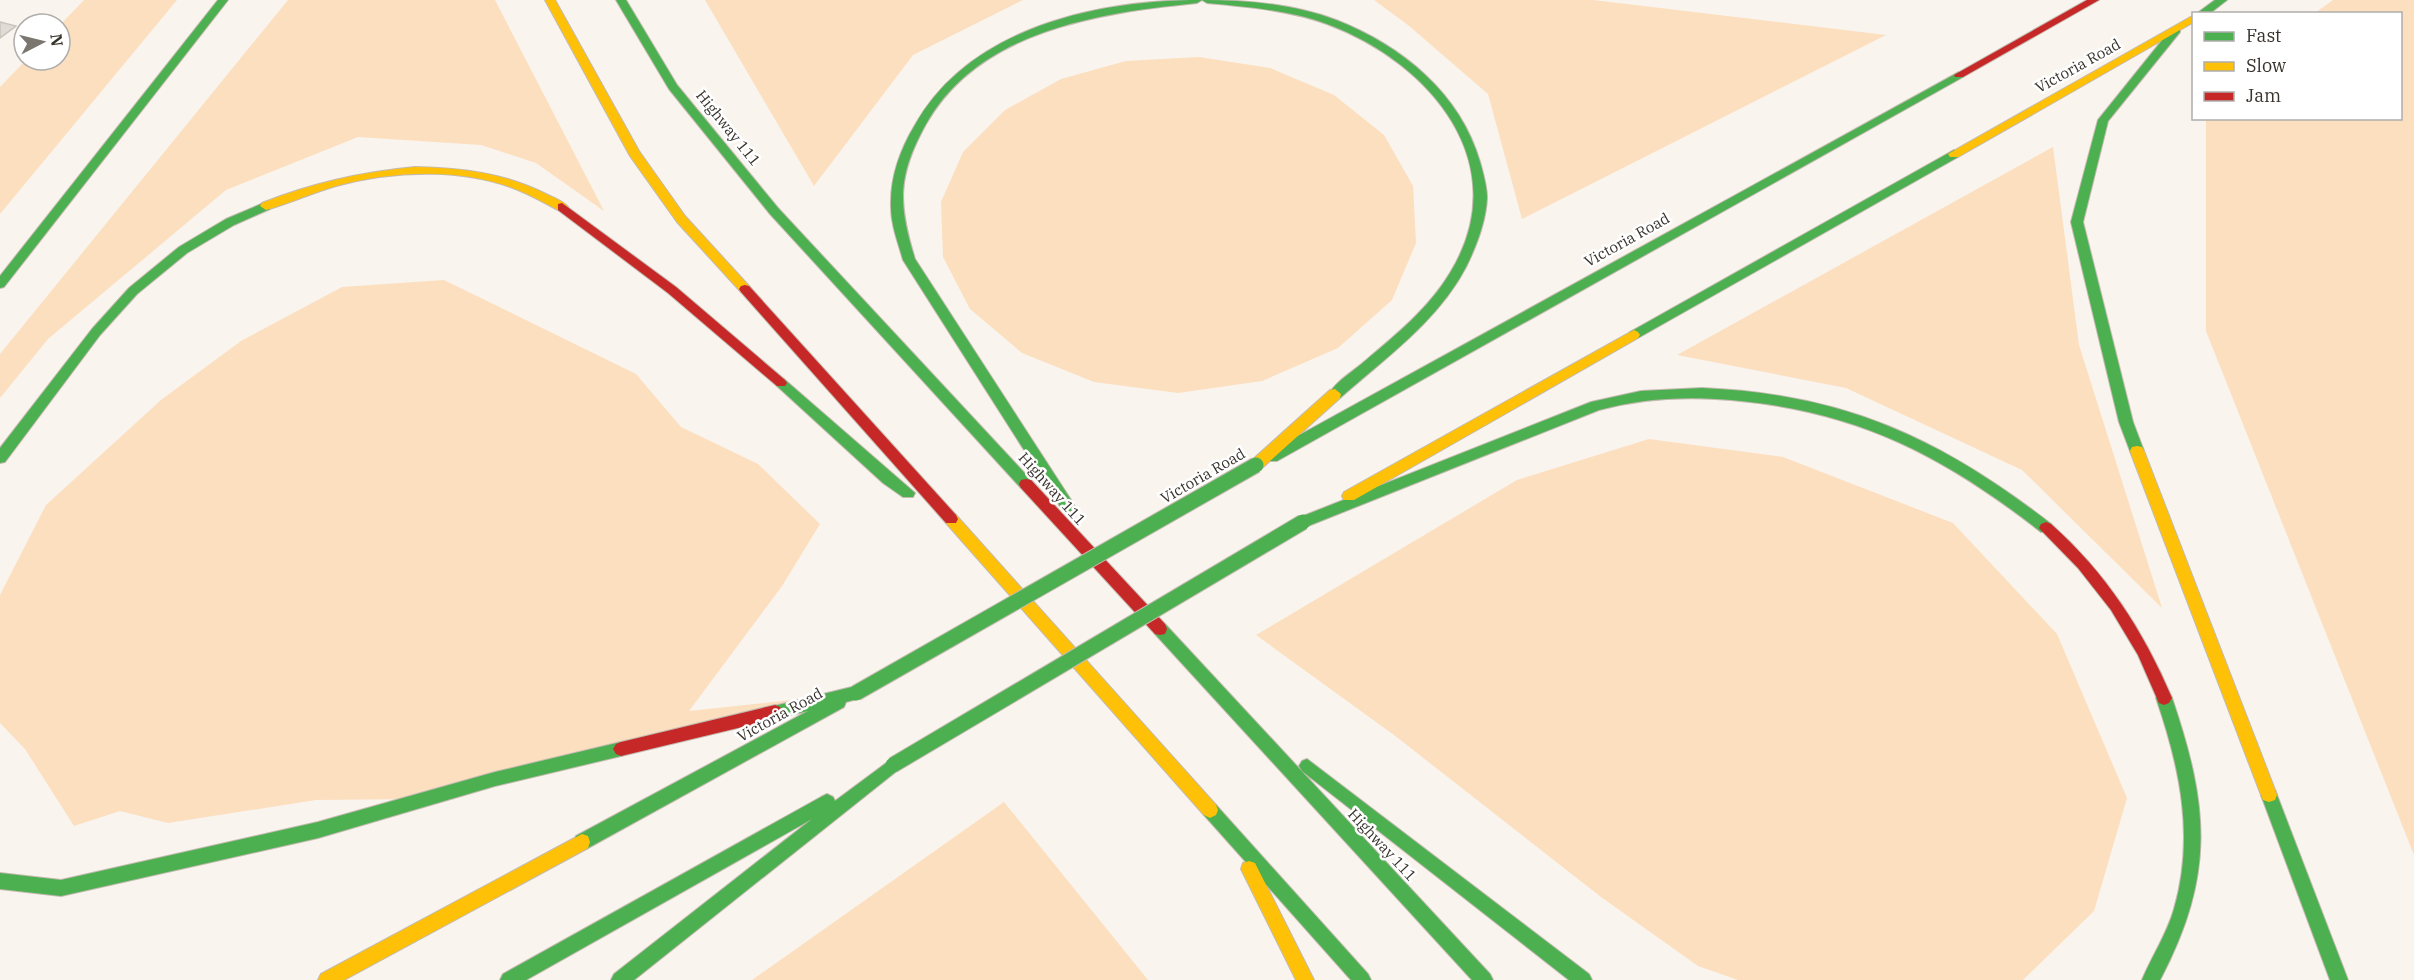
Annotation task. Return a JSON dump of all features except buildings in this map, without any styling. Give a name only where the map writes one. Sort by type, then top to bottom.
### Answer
[{"type":"main road","points":[[0,284],[223,0]]},
{"type":"main road","points":[[550,0],[634,153],[681,219],[1228,827],[1362,980]]},
{"type":"main road","name":"Highway 111","points":[[621,0],[673,87],[774,211],[1484,980]]},
{"type":"main road","points":[[1117,584],[909,260],[897,217],[897,179],[907,143],[921,116],[944,88],[1002,46],[1042,28],[1079,17],[1155,2],[1197,0]]},
{"type":"main road","points":[[1207,0],[1286,8],[1334,22],[1382,47],[1410,66],[1441,93],[1461,125],[1474,158],[1481,197],[1471,242],[1454,276],[1425,314],[1256,465]]},
{"type":"main road","name":"Victoria Road","points":[[327,980],[856,693],[1256,465],[2094,0]]},
{"type":"main road","points":[[2204,12],[2222,0]]},
{"type":"main road","name":"Victoria Road","points":[[509,980],[892,765],[1303,522],[2176,30],[2192,19]]},
{"type":"main road","points":[[2176,30],[2103,120],[2077,222],[2126,422],[2339,980]]},
{"type":"main road","points":[[0,458],[107,318],[142,282],[179,252],[221,227],[298,193],[374,175],[445,170],[483,175],[510,183],[544,196],[576,216],[688,302],[888,479],[959,527]]},
{"type":"main road","points":[[1303,522],[1610,401],[1666,394],[1743,394],[1809,404],[1877,422],[1932,447],[1986,479],[2038,521],[2084,566],[2127,621],[2155,678],[2179,738],[2194,810],[2191,884],[2168,954],[2151,980]]},
{"type":"main road","points":[[0,881],[61,888],[139,871],[318,830],[495,779],[856,693]]},
{"type":"main road","points":[[1230,706],[1583,980]]},
{"type":"main road","points":[[620,980],[892,765]]},
{"type":"main road","points":[[1228,827],[1305,980]]},
{"type":"shaded area","points":[[84,0],[177,0],[0,214],[0,87],[14,72],[72,72],[72,12]]},
{"type":"shaded area","points":[[288,0],[495,0],[604,211],[536,163],[481,145],[358,137],[226,190],[48,339],[0,398],[0,354]]},
{"type":"shaded area","points":[[705,0],[1023,0],[913,55],[814,186]]},
{"type":"shaded area","points":[[1374,0],[1593,0],[1886,35],[1522,219],[1488,94],[1408,25]]},
{"type":"shaded area","points":[[2333,0],[2414,0],[2414,855],[2206,331],[2206,120],[2402,120],[2402,12],[2316,12]]},
{"type":"shaded area","points":[[1199,57],[1270,68],[1334,95],[1384,135],[1413,186],[1416,243],[1392,300],[1338,348],[1262,381],[1178,393],[1094,382],[1022,353],[970,309],[943,257],[941,202],[963,152],[1005,110],[1061,79],[1126,61]]},
{"type":"shaded area","points":[[2053,147],[2079,345],[2162,608],[2022,470],[1846,388],[1677,355]]},
{"type":"shaded area","points":[[444,280],[636,374],[681,427],[758,464],[820,524],[782,586],[689,711],[856,693],[416,799],[316,800],[168,823],[120,811],[74,826],[25,749],[0,723],[0,595],[46,505],[161,400],[241,341],[342,287]]},
{"type":"shaded area","points":[[1649,439],[1783,457],[1953,523],[2057,634],[2127,798],[2094,911],[2023,980],[1738,980],[1698,966],[1601,897],[1394,735],[1256,635],[1517,480]]},
{"type":"shaded area","points":[[1004,802],[1148,980],[752,980]]},
{"type":"traffic: fast","points":[[0,284],[223,0]]},
{"type":"traffic: fast","points":[[621,0],[673,87],[774,211],[1026,484]]},
{"type":"traffic: fast","points":[[1068,507],[909,260],[897,216],[896,196],[901,169],[911,141],[932,104],[960,74],[994,51],[1032,33],[1073,19],[1115,10],[1197,0]]},
{"type":"traffic: fast","points":[[1207,0],[1302,13],[1332,22],[1381,46],[1404,61],[1443,99],[1458,121],[1469,146],[1477,172],[1481,199],[1472,239],[1455,276],[1416,323],[1335,394]]},
{"type":"traffic: fast","points":[[2204,12],[2222,0]]},
{"type":"traffic: fast","points":[[2137,451],[2126,422],[2077,222],[2103,120],[2176,30]]},
{"type":"traffic: fast","points":[[1272,457],[1959,75]]},
{"type":"traffic: fast","points":[[1634,335],[1954,154]]},
{"type":"traffic: fast","points":[[0,458],[96,332],[133,291],[183,250],[230,222],[266,206]]},
{"type":"traffic: fast","points":[[781,383],[888,479],[908,493]]},
{"type":"traffic: fast","points":[[1303,522],[1596,406],[1626,398],[1687,393],[1765,398],[1852,417],[1933,451],[2009,499],[2046,528]]},
{"type":"traffic: fast","points":[[856,693],[1256,465]]},
{"type":"traffic: fast","points":[[893,765],[1303,522]]},
{"type":"traffic: fast","points":[[1160,629],[1484,980]]},
{"type":"traffic: fast","points":[[775,712],[856,693]]},
{"type":"traffic: fast","points":[[2151,980],[2169,945],[2182,910],[2190,876],[2193,841],[2192,807],[2186,771],[2164,698]]},
{"type":"traffic: fast","points":[[582,842],[839,702]]},
{"type":"traffic: fast","points":[[0,881],[61,888],[318,830],[495,779],[621,749]]},
{"type":"traffic: fast","points":[[620,980],[893,765]]},
{"type":"traffic: fast","points":[[1307,766],[1583,980]]},
{"type":"traffic: fast","points":[[2269,795],[2339,980]]},
{"type":"traffic: fast","points":[[509,980],[827,802]]},
{"type":"traffic: fast","points":[[1210,810],[1362,980]]},
{"type":"traffic: slow","points":[[550,0],[634,153],[681,219],[745,289]]},
{"type":"traffic: slow","points":[[1954,154],[2192,19]]},
{"type":"traffic: slow","points":[[266,206],[338,181],[415,170],[454,172],[492,178],[528,189],[562,207]]},
{"type":"traffic: slow","points":[[1349,496],[1634,335]]},
{"type":"traffic: slow","points":[[1256,465],[1335,394]]},
{"type":"traffic: slow","points":[[2137,451],[2269,795]]},
{"type":"traffic: slow","points":[[951,519],[1210,810]]},
{"type":"traffic: slow","points":[[327,980],[582,842]]},
{"type":"traffic: slow","points":[[1249,869],[1305,980]]},
{"type":"traffic: jam","points":[[1959,75],[2094,0]]},
{"type":"traffic: jam","points":[[562,207],[672,290],[781,383]]},
{"type":"traffic: jam","points":[[745,289],[951,519]]},
{"type":"traffic: jam","points":[[1026,484],[1160,629]]},
{"type":"traffic: jam","points":[[2046,528],[2083,564],[2116,606],[2143,651],[2164,698]]},
{"type":"traffic: jam","points":[[621,749],[775,712]]}]
